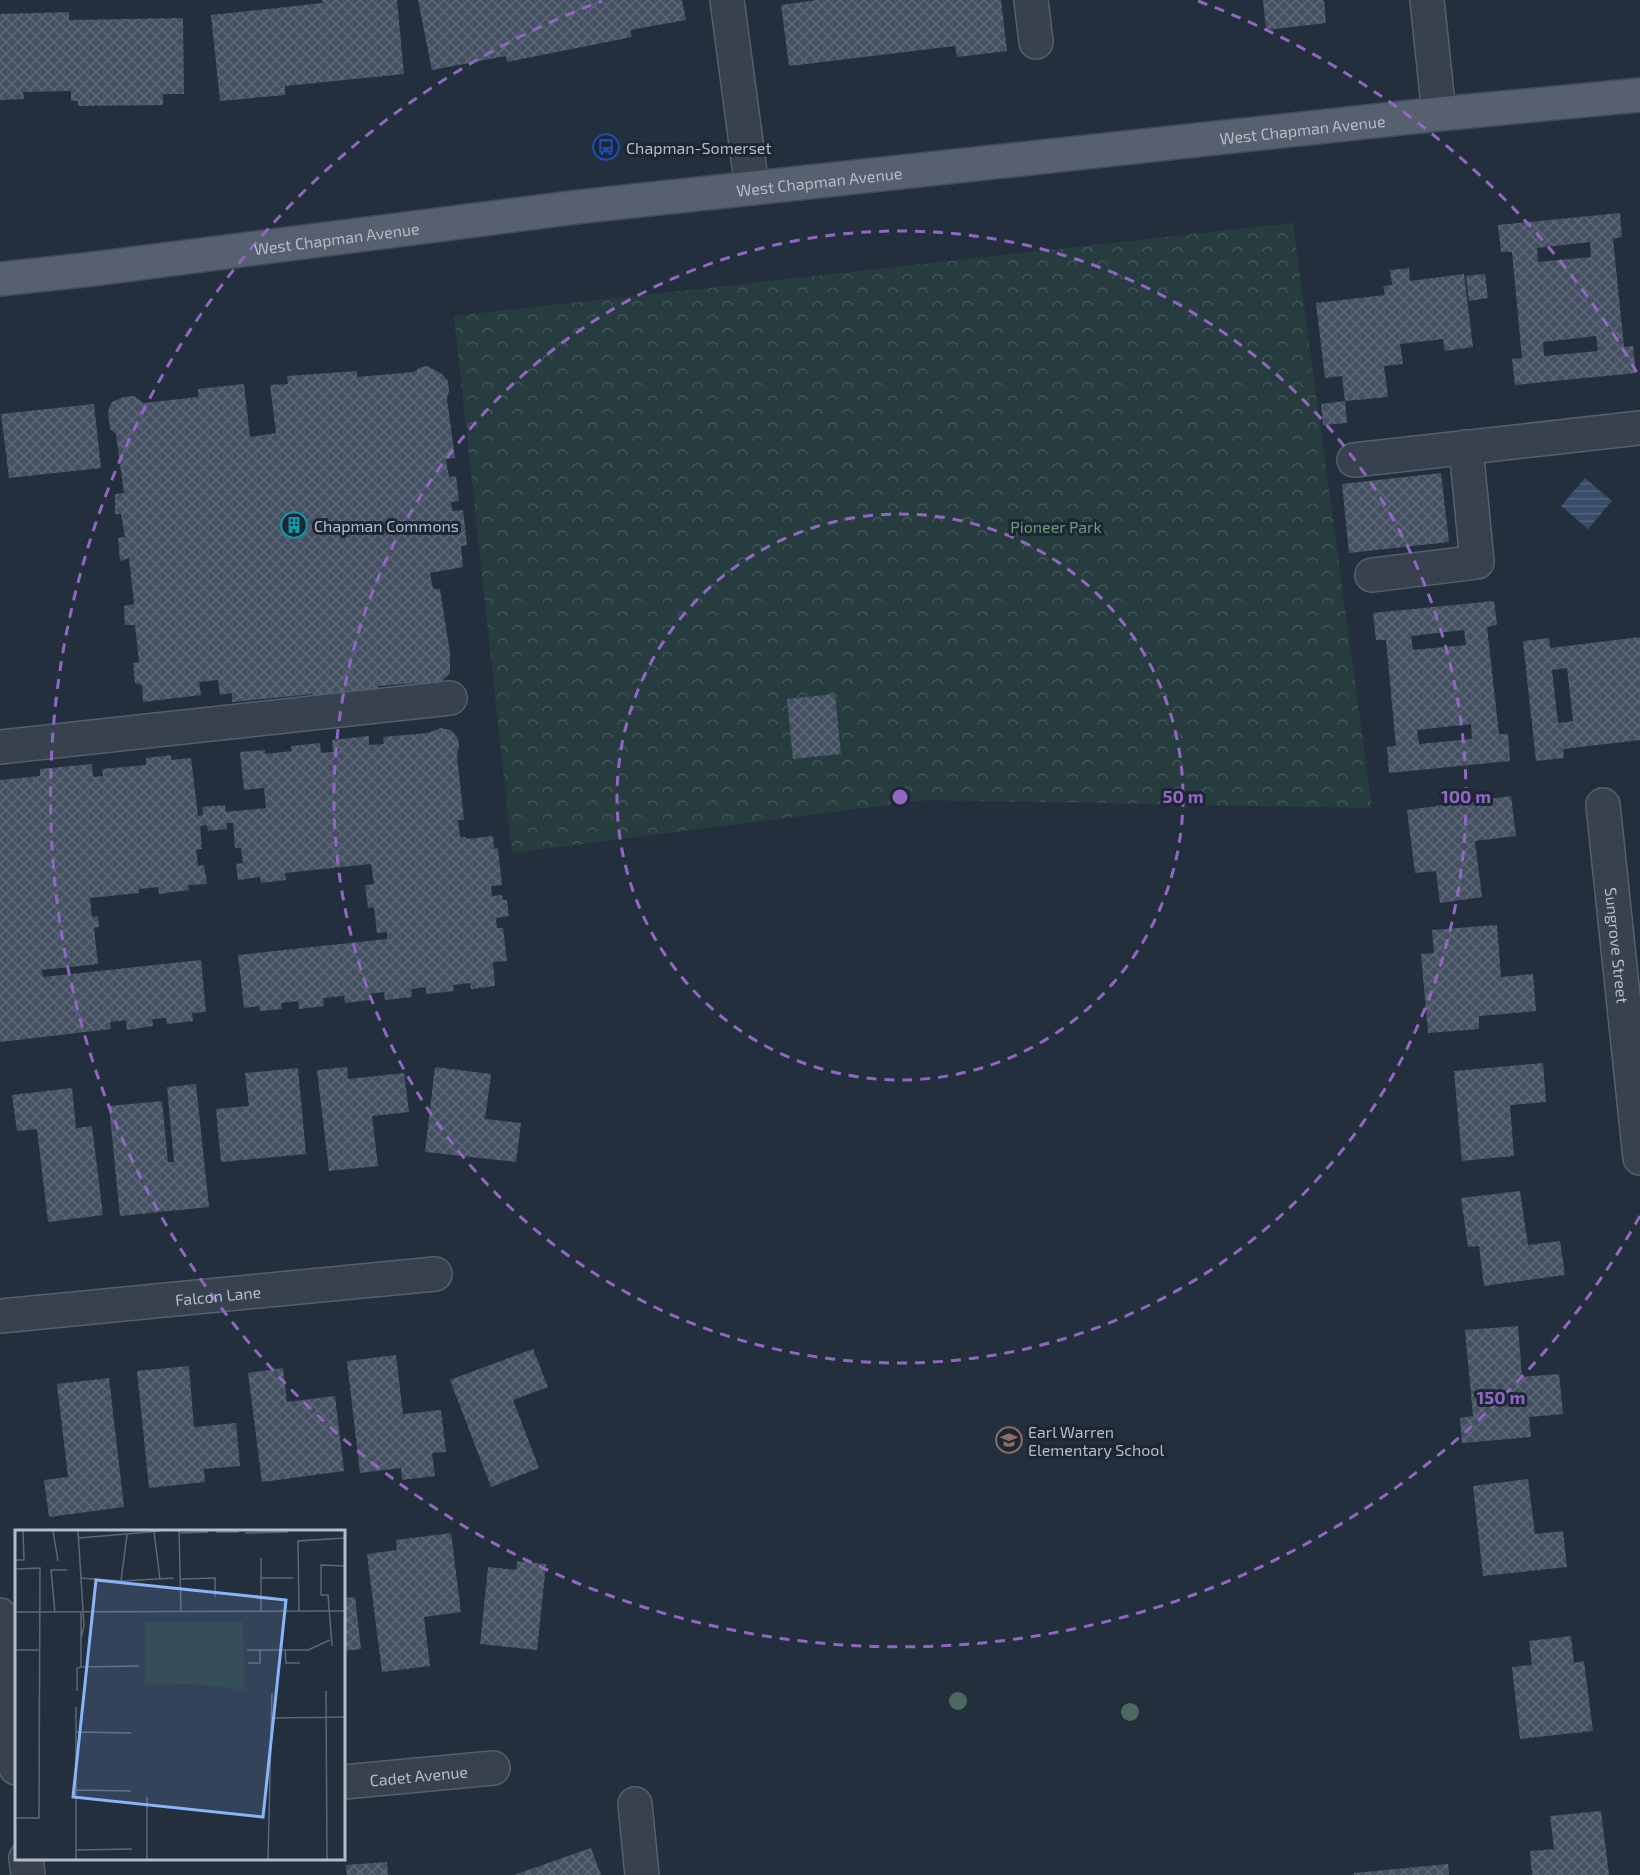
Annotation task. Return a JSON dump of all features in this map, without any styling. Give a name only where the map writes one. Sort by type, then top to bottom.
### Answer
[{"type":"main road","name":"West Chapman Avenue","points":[[0,279],[577,207],[1439,114],[1640,95]]},
{"type":"street","points":[[727,0],[752,188]]},
{"type":"street","points":[[1031,0],[1036,42]]},
{"type":"street","points":[[1426,0],[1439,114]]},
{"type":"street","points":[[1354,460],[1640,428]]},
{"type":"street","points":[[1372,575],[1477,562],[1466,447]]},
{"type":"street","points":[[0,747],[450,698]]},
{"type":"street","name":"Sungrove Street","points":[[1603,805],[1633,1017],[1640,1158]]},
{"type":"street","name":"Falcon Lane","points":[[0,1316],[435,1274]]},
{"type":"street","points":[[0,1614],[15,1758]]},
{"type":"street","name":"Cadet Avenue","points":[[345,1782],[493,1768]]},
{"type":"street","points":[[635,1804],[642,1875]]},
{"type":"street","points":[[26,1860],[28,1875]]},
{"type":"green space","name":"Pioneer Park","points":[[1293,223],[1372,808],[926,800],[512,853],[454,316]]},
{"type":"water","points":[[1585,478],[1612,501],[1588,529],[1561,506]]},
{"type":"building","points":[[322,0],[397,0],[404,74],[285,86],[285,95],[220,101],[211,15],[323,3]]},
{"type":"building","points":[[418,0],[682,0],[686,20],[630,30],[632,37],[507,62],[506,56],[432,70]]},
{"type":"building","points":[[817,0],[1001,0],[1007,51],[957,57],[955,46],[789,66],[781,5]]},
{"type":"building","points":[[1263,0],[1324,0],[1326,23],[1266,30]]},
{"type":"building","points":[[69,12],[69,20],[183,18],[184,94],[163,94],[163,105],[78,106],[78,101],[71,101],[71,91],[23,92],[24,99],[0,100],[0,14]]},
{"type":"building","points":[[1620,213],[1622,237],[1613,239],[1624,347],[1633,346],[1636,373],[1515,385],[1512,359],[1522,358],[1512,252],[1501,252],[1498,225]],"holes":[[[1590,242],[1591,257],[1538,262],[1537,248]],[[1596,336],[1598,351],[1544,356],[1543,342]]]},
{"type":"building","points":[[1409,268],[1410,281],[1464,274],[1473,347],[1445,351],[1443,339],[1400,344],[1403,364],[1384,366],[1388,397],[1345,401],[1342,376],[1325,378],[1316,303],[1385,295],[1383,286],[1392,285],[1390,270]]},
{"type":"building","points":[[1485,274],[1488,298],[1469,301],[1466,276]]},
{"type":"building","name":"Chapman Commons","points":[[427,366],[442,374],[448,381],[447,399],[455,458],[446,459],[449,477],[456,476],[459,501],[451,502],[452,511],[463,510],[467,545],[461,546],[463,567],[430,573],[433,589],[440,589],[450,653],[450,673],[437,686],[423,688],[417,683],[378,686],[381,692],[314,700],[313,694],[232,702],[232,693],[220,695],[218,680],[199,682],[201,695],[143,702],[142,685],[135,683],[133,663],[139,662],[135,625],[125,625],[124,606],[134,604],[129,558],[120,561],[118,538],[125,537],[121,514],[115,514],[115,494],[124,493],[116,434],[110,429],[108,411],[112,402],[134,396],[144,403],[198,397],[198,389],[244,384],[250,437],[276,433],[270,385],[288,384],[287,376],[357,371],[357,377],[414,372]]},
{"type":"building","points":[[1345,401],[1347,423],[1323,425],[1321,404]]},
{"type":"building","points":[[94,404],[101,468],[9,478],[1,414]]},
{"type":"building","points":[[1441,473],[1449,542],[1349,553],[1342,484]]},
{"type":"building","points":[[1494,601],[1497,625],[1487,627],[1499,734],[1508,734],[1510,761],[1389,773],[1387,747],[1396,746],[1386,640],[1376,640],[1373,613]],"holes":[[[1464,630],[1466,645],[1413,650],[1411,636]],[[1471,724],[1472,739],[1419,744],[1417,730]]]},
{"type":"building","points":[[1640,637],[1640,740],[1563,749],[1564,758],[1536,761],[1523,641],[1549,638],[1550,648]],"holes":[[[1567,668],[1573,721],[1558,723],[1552,670]]]},
{"type":"building","points":[[835,694],[841,754],[793,759],[787,699]]},
{"type":"building","points":[[441,728],[451,730],[458,738],[457,756],[464,820],[458,820],[460,837],[466,837],[466,839],[493,836],[494,849],[498,848],[502,885],[491,886],[492,896],[502,895],[503,900],[507,900],[509,916],[496,918],[497,928],[503,928],[507,961],[493,962],[495,986],[471,989],[470,983],[453,985],[454,991],[426,994],[426,987],[411,989],[412,997],[385,1000],[384,992],[369,994],[370,1000],[345,1003],[344,996],[323,998],[324,1006],[299,1009],[298,1001],[281,1003],[282,1009],[260,1011],[259,1006],[244,1008],[238,955],[387,939],[387,932],[377,933],[374,907],[368,908],[365,885],[374,884],[371,864],[285,873],[286,880],[261,883],[260,877],[238,880],[236,864],[243,863],[241,848],[235,848],[233,823],[226,823],[227,829],[208,831],[207,825],[200,826],[202,849],[196,850],[198,866],[204,865],[207,884],[188,885],[189,890],[159,894],[158,887],[139,889],[139,893],[90,898],[92,917],[98,916],[99,927],[94,928],[98,964],[42,970],[43,977],[201,960],[206,1012],[192,1013],[193,1021],[167,1024],[166,1018],[152,1019],[153,1026],[127,1030],[126,1020],[110,1022],[111,1029],[0,1042],[0,780],[40,776],[40,769],[92,764],[93,777],[103,776],[102,769],[146,765],[146,758],[171,755],[171,760],[191,758],[198,816],[203,815],[202,807],[225,805],[226,812],[266,808],[264,788],[244,790],[240,752],[265,750],[265,754],[292,751],[291,746],[320,743],[321,753],[333,752],[332,740],[369,736],[369,745],[384,744],[383,737],[428,733]]},
{"type":"building","points":[[1511,796],[1516,836],[1475,841],[1482,897],[1440,903],[1436,871],[1415,873],[1407,810]]},
{"type":"building","points":[[1497,925],[1501,977],[1533,974],[1536,1011],[1479,1016],[1479,1029],[1428,1033],[1421,954],[1434,953],[1432,930]]},
{"type":"building","points":[[1543,1063],[1546,1102],[1510,1105],[1514,1156],[1462,1161],[1454,1071]]},
{"type":"building","points":[[347,1067],[348,1079],[404,1073],[409,1112],[372,1116],[378,1166],[329,1171],[317,1070]]},
{"type":"building","points":[[435,1067],[491,1074],[485,1119],[521,1123],[516,1162],[425,1152]]},
{"type":"building","points":[[298,1068],[306,1154],[221,1162],[216,1109],[249,1106],[245,1073]]},
{"type":"building","points":[[196,1084],[209,1207],[120,1216],[109,1106],[162,1101],[168,1162],[174,1162],[167,1087]]},
{"type":"building","points":[[72,1088],[76,1128],[92,1126],[103,1215],[48,1222],[37,1129],[17,1131],[12,1095]]},
{"type":"building","points":[[1520,1191],[1528,1245],[1560,1241],[1565,1275],[1484,1286],[1479,1246],[1468,1247],[1461,1198]]},
{"type":"building","points":[[1518,1326],[1522,1377],[1559,1374],[1563,1414],[1529,1417],[1531,1437],[1462,1443],[1460,1418],[1473,1416],[1465,1330]]},
{"type":"building","points":[[533,1349],[548,1387],[513,1400],[539,1468],[491,1487],[450,1380]]},
{"type":"building","points":[[396,1355],[403,1414],[441,1410],[446,1452],[432,1453],[435,1476],[402,1480],[401,1468],[360,1473],[347,1361]]},
{"type":"building","points":[[189,1366],[194,1427],[236,1423],[240,1466],[204,1469],[205,1482],[149,1488],[137,1371]]},
{"type":"building","points":[[283,1368],[287,1402],[335,1396],[344,1471],[262,1482],[248,1373]]},
{"type":"building","points":[[109,1378],[124,1507],[49,1517],[44,1480],[68,1477],[57,1384]]},
{"type":"building","points":[[1528,1479],[1535,1534],[1563,1531],[1567,1567],[1483,1576],[1473,1486]]},
{"type":"building","points":[[451,1533],[461,1612],[424,1617],[430,1666],[382,1672],[367,1554],[397,1550],[396,1540]]},
{"type":"building","points":[[517,1561],[546,1564],[537,1650],[480,1644],[488,1567],[516,1570]]},
{"type":"building","points":[[355,1597],[361,1649],[345,1651],[345,1598]]},
{"type":"building","points":[[1571,1636],[1574,1663],[1584,1661],[1593,1731],[1520,1739],[1512,1667],[1532,1665],[1529,1641]]},
{"type":"building","points":[[1601,1811],[1609,1875],[1532,1875],[1530,1851],[1554,1849],[1550,1816]]},
{"type":"building","points":[[591,1848],[601,1875],[514,1875]]},
{"type":"building","points":[[387,1862],[388,1875],[347,1875],[346,1865]]},
{"type":"building","points":[[1448,1864],[1449,1875],[1354,1875],[1354,1873]]},
{"type":"place","name":"Chapman-Somerset","points":[[606,147]]},
{"type":"place","name":"Chapman Commons","points":[[294,525]]},
{"type":"place","name":"Earl Warren Elementary School","points":[[1009,1440]]}]
